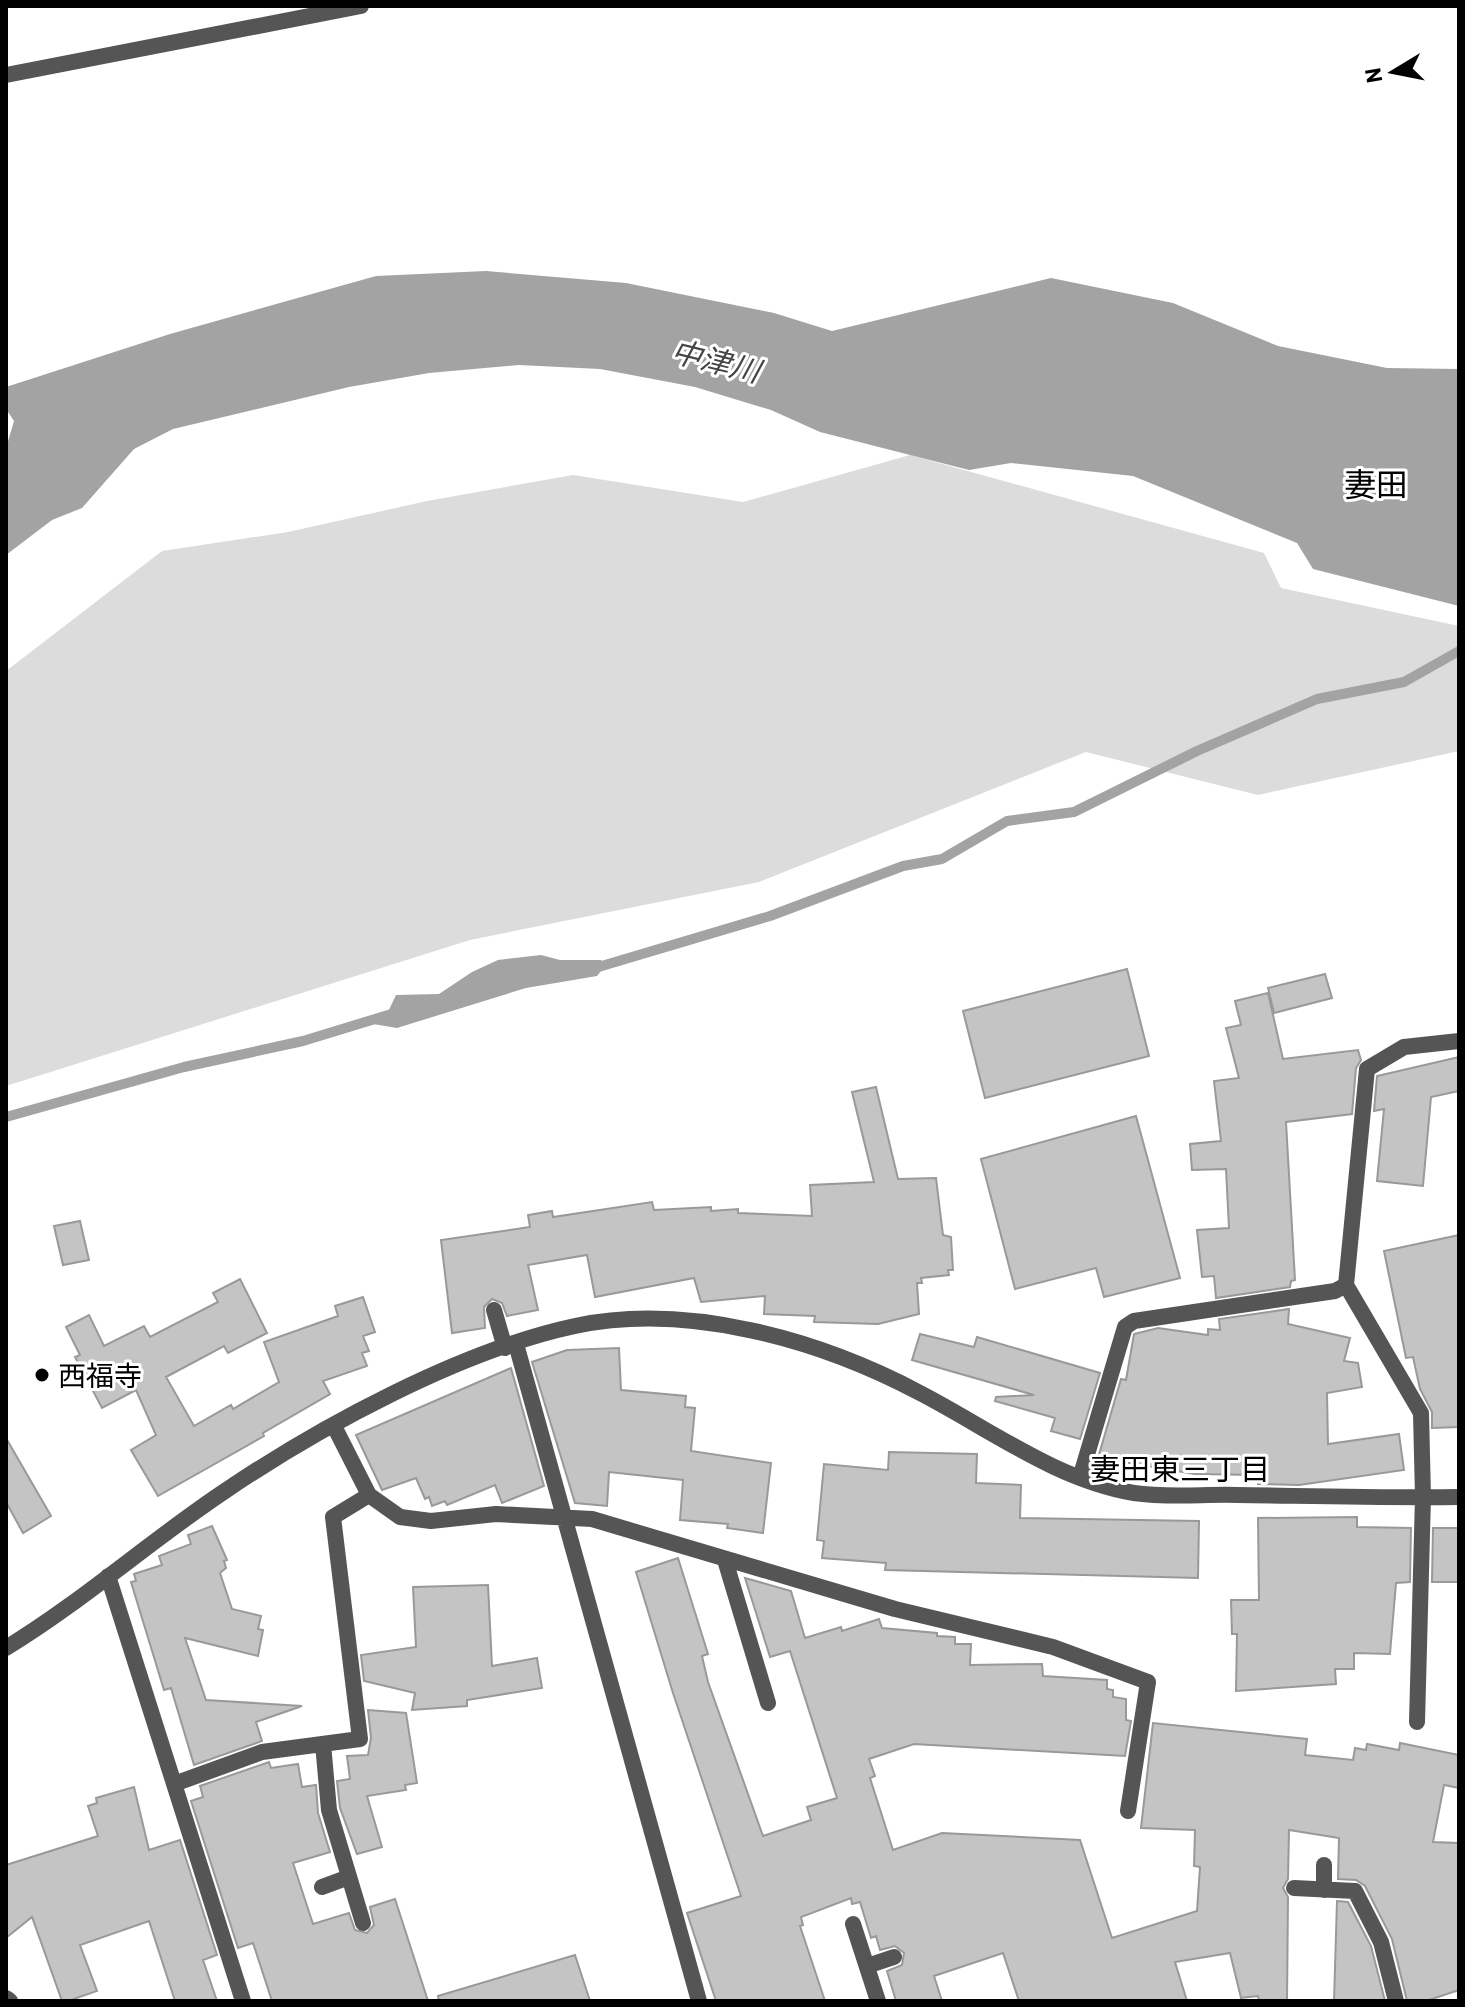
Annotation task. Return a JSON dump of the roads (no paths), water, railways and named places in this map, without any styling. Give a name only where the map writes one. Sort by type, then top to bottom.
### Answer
[{"type":"street","points":[[6,75],[361,6]]},
{"type":"street","points":[[1417,1722],[1423,1497],[1421,1413],[1346,1285],[1367,1069],[1404,1047],[1459,1041]]},
{"type":"street","points":[[1080,1478],[1125,1327],[1134,1321],[1335,1291],[1346,1285]]},
{"type":"street","points":[[494,1310],[510,1346],[566,1516],[699,2001]]},
{"type":"street","points":[[6,1648],[48,1622],[226,1490],[334,1426],[399,1392],[510,1346],[577,1326],[654,1320],[731,1327],[831,1354],[873,1370],[1080,1478],[1135,1493],[1459,1497]]},
{"type":"street","points":[[334,1426],[369,1495],[400,1517],[431,1521],[496,1514],[592,1519],[909,1612],[1053,1647],[1148,1682],[1128,1811]]},
{"type":"street","points":[[174,1784],[262,1752],[360,1739],[333,1517],[369,1495]]},
{"type":"street","points":[[725,1560],[768,1703]]},
{"type":"street","points":[[108,1576],[243,2001]]},
{"type":"street","points":[[323,1744],[329,1810],[363,1923]]},
{"type":"street","points":[[1324,1865],[1324,1890]]},
{"type":"street","points":[[322,1887],[349,1877]]},
{"type":"street","points":[[1294,1888],[1355,1891],[1381,1942],[1396,2001]]},
{"type":"street","points":[[853,1924],[878,2001]]},
{"type":"street","points":[[867,1966],[894,1957]]},
{"type":"street","points":[[236,1980],[255,1975]]},
{"type":"water","name":"中津川","points":[[486,271],[626,283],[774,313],[832,331],[1051,278],[1173,303],[1278,346],[1387,368],[1459,369],[1459,606],[1313,569],[1297,543],[1133,476],[1011,463],[969,470],[820,432],[771,410],[695,387],[600,369],[519,365],[429,373],[349,387],[173,429],[134,449],[82,508],[52,520],[6,555],[6,448],[14,421],[6,409],[6,387],[170,334],[376,276]]},
{"type":"water","points":[[541,955],[560,960],[601,960],[605,966],[597,976],[526,988],[397,1028],[373,1024],[387,1014],[396,995],[439,994],[472,972],[498,960]]},
{"type":"waterway","points":[[595,968],[770,916],[903,866],[942,859],[1007,821],[1074,812],[1197,751],[1317,699],[1404,682],[1459,651]]},
{"type":"waterway","points":[[6,1117],[184,1067],[303,1041],[398,1012]]},
{"type":"place","name":"西福寺","points":[[42,1375]]},
{"type":"district","name":"妻田","points":[[1376,483]]},
{"type":"district","name":"妻田東三丁目","points":[[1180,1468]]}]
